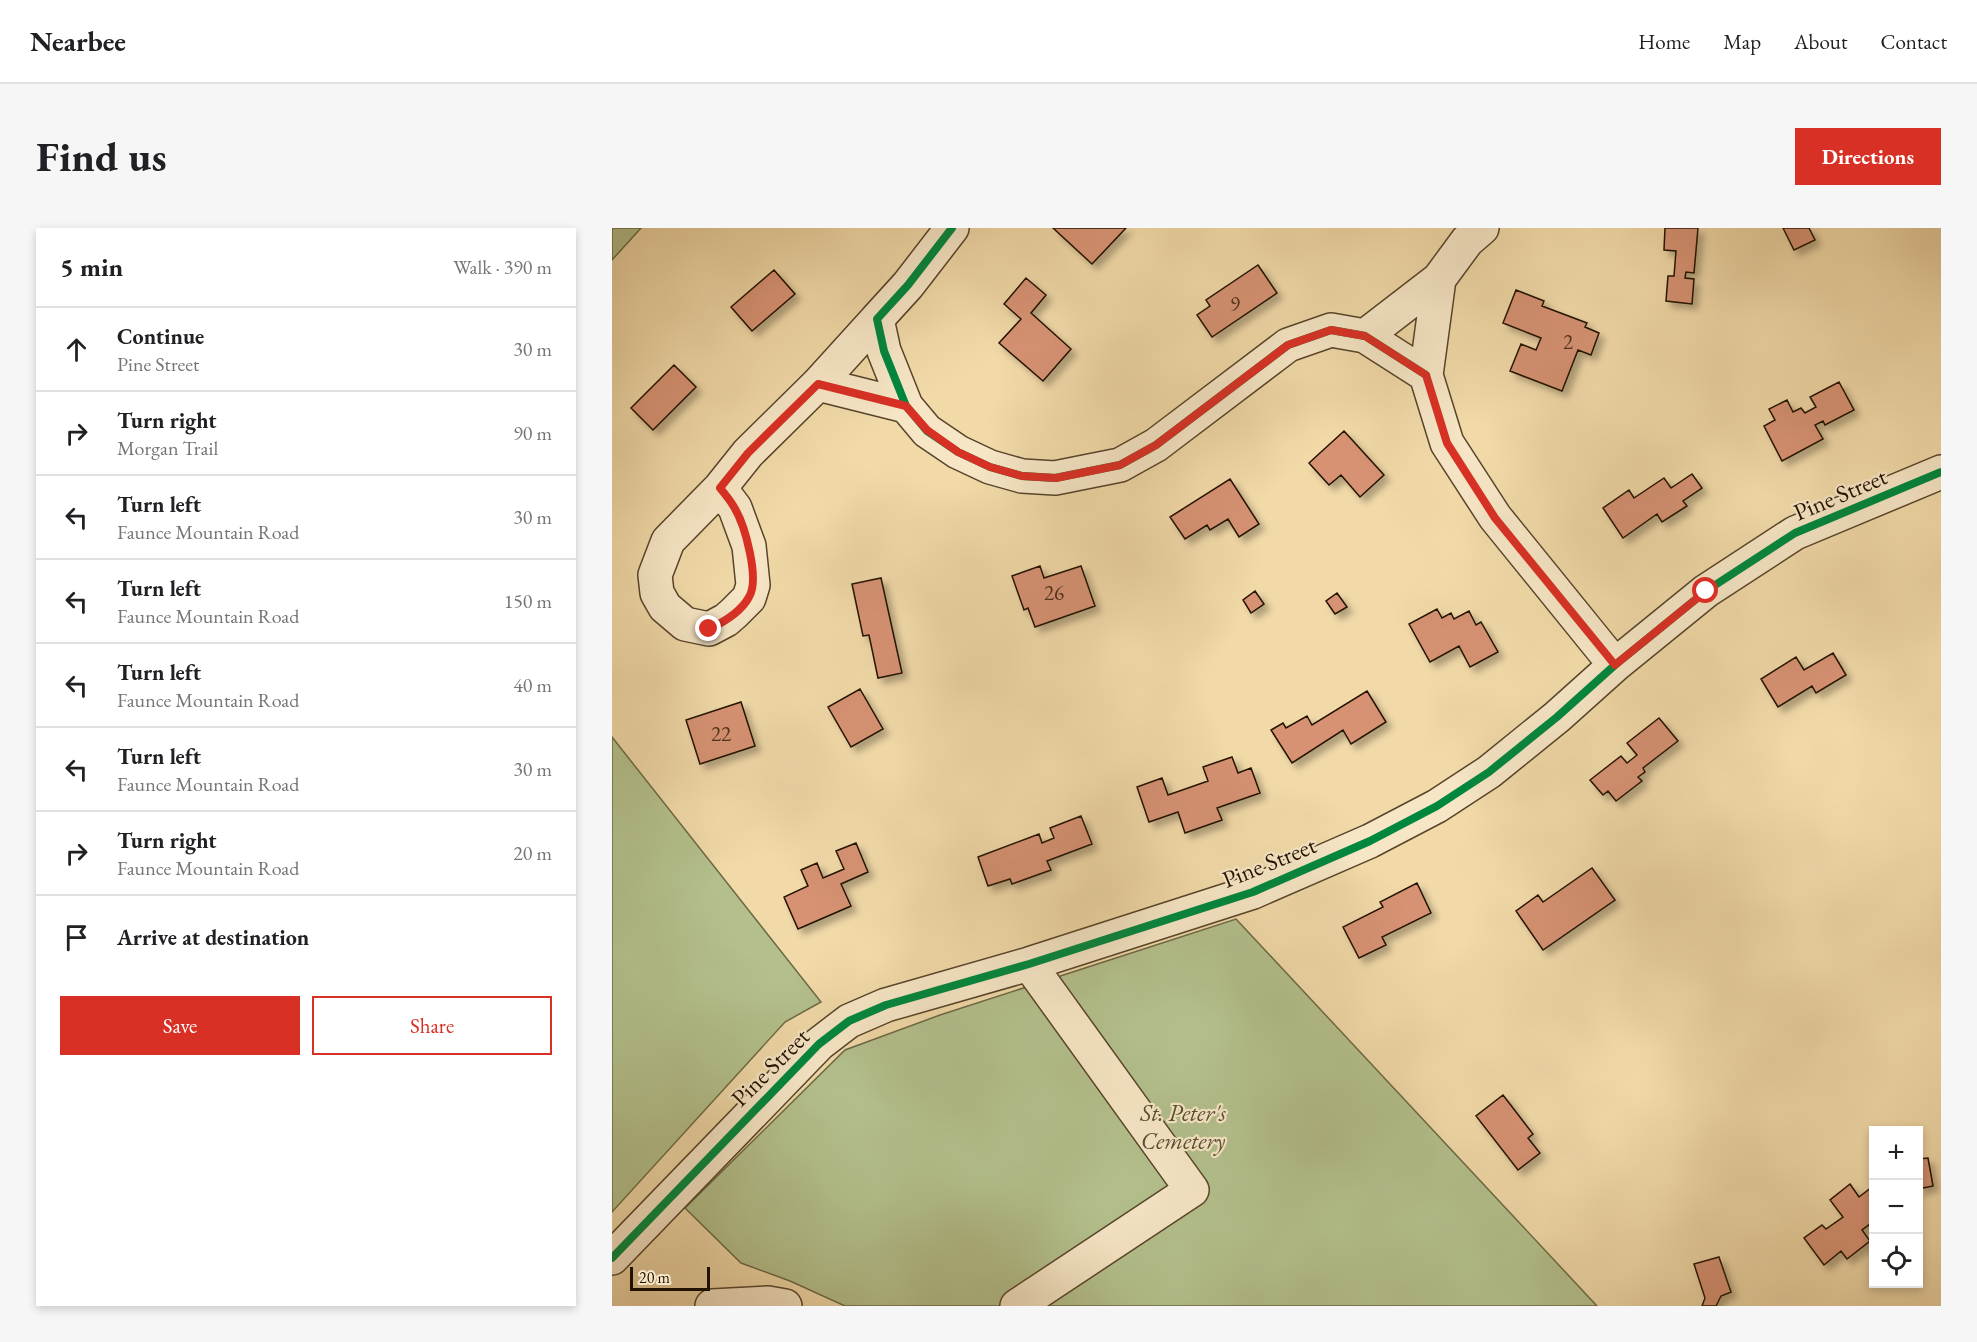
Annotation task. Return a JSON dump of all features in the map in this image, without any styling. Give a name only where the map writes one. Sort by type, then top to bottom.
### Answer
[{"type":"street","points":[[720,488],[748,453],[818,384],[908,285],[952,228]]},
{"type":"street","points":[[1365,336],[1439,279],[1467,241],[1482,228]]},
{"type":"street","points":[[1439,279],[1426,375],[1447,443],[1495,518],[1615,665]]},
{"type":"street","points":[[877,319],[884,351],[906,406],[927,430],[958,452],[990,467],[1022,476],[1056,478],[1120,465],[1156,445],[1288,345],[1331,330],[1365,336],[1426,375]]},
{"type":"street","points":[[818,384],[906,406]]},
{"type":"street","name":"Pine Street","points":[[612,1258],[819,1044],[849,1021],[886,1005],[1029,964],[1270,885],[1370,841],[1437,806],[1489,772],[1706,591],[1795,533],[1941,472]]},
{"type":"street","points":[[1017,1306],[1202,1184],[1029,964]]},
{"type":"street","points":[[712,1306],[768,1303],[785,1306]]},
{"type":"green space","points":[[612,228],[641,228],[612,260]]},
{"type":"green space","points":[[612,737],[821,1002],[785,1022],[612,1212]]},
{"type":"green space","name":"St. Peter's Cemetery","points":[[1236,919],[1597,1306],[845,1306],[790,1281],[741,1263],[685,1208],[845,1050],[940,1015]]},
{"type":"building","points":[[1053,228],[1126,228],[1092,264]]},
{"type":"building","points":[[1665,228],[1698,228],[1694,273],[1686,272],[1685,278],[1694,279],[1692,304],[1666,301],[1668,276],[1674,276],[1676,251],[1664,250]]},
{"type":"building","points":[[1783,228],[1809,228],[1815,240],[1794,250]]},
{"type":"building","points":[[1258,265],[1277,293],[1212,337],[1197,315],[1210,306],[1206,300]]},
{"type":"building","points":[[774,270],[795,294],[752,331],[731,307]]},
{"type":"building","points":[[1026,278],[1046,295],[1031,313],[1071,349],[1043,381],[999,343],[1021,319],[1004,304]]},
{"type":"building","points":[[1516,290],[1544,301],[1542,306],[1587,323],[1585,327],[1599,333],[1591,355],[1578,350],[1562,391],[1510,371],[1521,344],[1536,350],[1541,338],[1503,323]]},
{"type":"building","points":[[674,365],[696,387],[653,430],[631,408]]},
{"type":"building","points":[[1839,382],[1854,410],[1825,425],[1823,421],[1815,425],[1823,439],[1782,461],[1764,426],[1775,420],[1769,409],[1787,400],[1793,412],[1801,408],[1805,413],[1816,407],[1810,397]]},
{"type":"building","points":[[1344,431],[1384,475],[1360,497],[1341,475],[1329,485],[1309,463]]},
{"type":"building","points":[[1692,474],[1702,488],[1683,501],[1687,506],[1662,522],[1657,514],[1623,538],[1603,508],[1629,490],[1634,498],[1664,478],[1671,488]]},
{"type":"building","points":[[1230,479],[1259,524],[1239,537],[1228,519],[1210,530],[1207,525],[1185,539],[1170,517]]},
{"type":"building","points":[[1040,566],[1044,578],[1081,566],[1095,606],[1035,627],[1028,608],[1024,610],[1012,576]]},
{"type":"building","points":[[881,578],[902,673],[878,678],[869,635],[863,636],[852,584]]},
{"type":"building","points":[[1255,591],[1264,604],[1251,613],[1243,600]]},
{"type":"building","points":[[1337,593],[1347,607],[1335,614],[1326,601]]},
{"type":"building","points":[[1437,609],[1442,618],[1451,613],[1454,619],[1469,611],[1476,625],[1481,622],[1498,652],[1470,667],[1459,646],[1430,662],[1409,624]]},
{"type":"building","points":[[1833,653],[1846,675],[1816,693],[1812,686],[1778,707],[1761,679],[1796,657],[1804,670]]},
{"type":"building","points":[[860,689],[883,729],[851,747],[828,707]]},
{"type":"building","points":[[1367,691],[1386,722],[1351,744],[1343,730],[1292,763],[1271,730],[1283,723],[1286,728],[1307,716],[1312,725]]},
{"type":"building","points":[[741,702],[755,746],[700,764],[686,720]]},
{"type":"building","points":[[1659,718],[1678,741],[1643,768],[1645,772],[1638,777],[1642,781],[1616,801],[1608,791],[1603,795],[1590,780],[1621,756],[1627,763],[1637,755],[1627,743]]},
{"type":"building","points":[[1232,757],[1238,773],[1251,768],[1260,793],[1217,808],[1222,820],[1185,833],[1178,812],[1149,822],[1137,787],[1162,778],[1168,795],[1208,781],[1203,767]]},
{"type":"building","points":[[1081,816],[1092,844],[1047,861],[1051,870],[1012,884],[1010,879],[988,886],[978,857],[1039,834],[1042,843],[1054,838],[1050,828]]},
{"type":"building","points":[[856,843],[868,872],[841,884],[851,906],[798,929],[784,897],[808,886],[801,870],[817,863],[823,878],[844,869],[836,851]]},
{"type":"building","points":[[1592,868],[1615,900],[1543,950],[1516,911],[1538,895],[1543,902]]},
{"type":"building","points":[[1417,883],[1431,913],[1382,937],[1386,945],[1359,958],[1343,927],[1383,907],[1380,902]]},
{"type":"building","points":[[1503,1095],[1533,1134],[1528,1138],[1540,1153],[1518,1170],[1476,1116]]},
{"type":"building","points":[[1923,1158],[1928,1158],[1933,1186],[1923,1188],[1923,1180]]},
{"type":"building","points":[[1850,1184],[1859,1197],[1869,1189],[1869,1225],[1862,1230],[1869,1242],[1847,1259],[1841,1251],[1824,1265],[1804,1238],[1822,1225],[1826,1229],[1843,1217],[1830,1200]]},
{"type":"building","points":[[1719,1257],[1731,1292],[1721,1296],[1716,1306],[1702,1306],[1705,1298],[1694,1264]]},
{"type":"cycle path","points":[[952,228],[908,285],[877,319],[884,351],[906,406],[927,431],[958,452],[990,467],[1022,476],[1055,478],[1120,465],[1156,445],[1288,345],[1331,330],[1365,336],[1426,375]]},
{"type":"cycle path","points":[[612,1258],[819,1044],[849,1021],[886,1005],[1029,964],[1253,892],[1370,841],[1437,806],[1489,772],[1706,591],[1795,533],[1941,472]]},
{"type":"route","points":[[709,629],[726,620],[749,598],[753,585],[749,546],[735,508],[720,488],[748,453],[818,384],[906,406],[927,430],[958,452],[990,467],[1022,476],[1056,478],[1120,465],[1156,445],[1288,345],[1331,330],[1365,336],[1426,375],[1447,443],[1495,518],[1615,665],[1706,591]]}]
